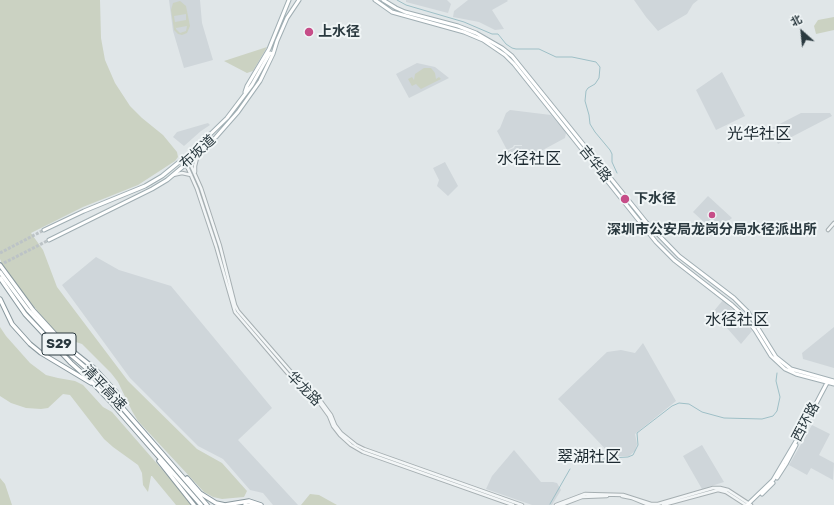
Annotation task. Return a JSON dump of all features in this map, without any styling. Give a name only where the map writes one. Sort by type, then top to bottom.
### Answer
[{"type":"highway","points":[[0,265],[22,296],[54,333],[70,349],[91,365],[112,388],[119,397],[124,410]]},
{"type":"highway","name":"清平高速","points":[[0,272],[28,310],[64,349],[90,372],[172,463],[194,492],[207,505]]},
{"type":"highway","name":"清平高速","points":[[0,278],[20,308],[33,323],[70,363],[95,385],[200,505]]},
{"type":"highway","points":[[0,299],[12,324],[30,344],[41,353],[95,385]]},
{"type":"highway","points":[[139,434],[194,505]]},
{"type":"highway","points":[[172,463],[200,493],[212,502],[225,505],[252,502],[261,505]]},
{"type":"highway","points":[[245,505],[254,505]]},
{"type":"main road","points":[[245,93],[247,86],[264,59],[289,0]]},
{"type":"main road","name":"布坂道","points":[[49,240],[152,189],[173,175],[221,132],[238,112],[260,81],[285,22],[299,0]]},
{"type":"main road","name":"吉华路","points":[[375,0],[392,12],[464,32],[482,40],[505,55],[524,75],[656,242],[674,260],[743,315],[778,364],[784,369],[796,374],[828,382],[834,381]]},
{"type":"main road","name":"吉华路","points":[[383,0],[405,12],[458,26],[476,33],[498,45],[512,56],[646,222],[679,256],[734,298],[748,312],[776,357],[792,369],[834,384]]},
{"type":"main road","name":"布坂道","points":[[44,230],[84,211],[144,186],[162,176],[195,149],[226,118],[252,85],[272,54]]},
{"type":"main road","name":"西环路","points":[[749,505],[773,480],[828,382]]},
{"type":"street","points":[[196,175],[195,166],[199,153]]},
{"type":"street","points":[[184,158],[189,161]]},
{"type":"street","name":"华龙路","points":[[184,158],[216,246],[235,312],[289,375],[316,398],[329,416],[333,426],[348,442],[363,452],[513,505]]},
{"type":"street","name":"华龙路","points":[[189,161],[201,188],[220,246],[235,305],[238,311],[292,373],[318,396],[341,433],[364,449],[522,505]]},
{"type":"street","points":[[173,175],[182,173],[191,175]]},
{"type":"street","points":[[828,230],[834,223]]},
{"type":"street","points":[[556,505],[585,494],[623,495],[651,504],[658,504],[717,488],[725,489],[749,505]]},
{"type":"street","points":[[663,505],[718,490],[726,492],[749,505]]},
{"type":"street","points":[[561,505],[582,497],[618,496],[632,498],[649,505]]},
{"type":"shaded area","points":[[169,0],[200,0],[202,23],[213,60],[184,68],[173,31]]},
{"type":"shaded area","points":[[406,0],[447,0],[451,4],[448,13],[406,2]]},
{"type":"shaded area","points":[[468,0],[507,0],[508,1],[492,10],[504,29],[495,30],[479,22],[453,17],[454,11]]},
{"type":"shaded area","points":[[634,0],[698,0],[693,4],[687,14],[658,31]]},
{"type":"shaded area","points":[[417,63],[435,67],[449,78],[409,98],[396,74]]},
{"type":"shaded area","points":[[722,72],[745,116],[716,130],[696,90]]},
{"type":"shaded area","points":[[510,110],[551,115],[565,131],[565,138],[541,151],[522,157],[522,145],[514,145],[507,150],[497,131],[500,128],[506,113]]},
{"type":"shaded area","points":[[801,113],[830,113],[832,116],[778,144],[770,129]]},
{"type":"shaded area","points":[[208,123],[210,125],[184,146],[173,137],[177,132]]},
{"type":"shaded area","points":[[515,146],[522,146],[521,157],[512,162],[507,151]]},
{"type":"shaded area","points":[[445,162],[458,186],[448,196],[437,186],[439,180],[433,168]]},
{"type":"shaded area","name":"深圳市公安局龙岗分局水径派出所","points":[[708,196],[732,218],[715,232],[693,212]]},
{"type":"shaded area","points":[[96,257],[119,270],[171,286],[272,408],[238,440],[298,505],[273,505],[263,493],[250,490],[223,459],[198,446],[130,378],[62,285]]},
{"type":"shaded area","points":[[723,300],[752,331],[741,344],[713,312]]},
{"type":"shaded area","points":[[834,327],[834,368],[803,359],[802,353]]},
{"type":"shaded area","points":[[643,343],[676,401],[635,434],[637,444],[635,451],[629,456],[612,456],[558,399],[607,352],[621,350],[635,353]]},
{"type":"shaded area","points":[[812,425],[830,434],[819,455],[834,463],[833,480],[811,468],[807,475],[789,465]]},
{"type":"shaded area","points":[[702,445],[724,482],[702,489],[683,456]]},
{"type":"shaded area","points":[[514,450],[541,482],[557,483],[561,490],[552,505],[532,505],[486,489],[492,476]]},
{"type":"green space","points":[[0,0],[100,0],[101,38],[105,60],[115,83],[130,106],[163,135],[177,152],[178,157],[175,161],[138,185],[83,207],[31,233],[43,250],[57,287],[128,381],[197,449],[222,463],[247,491],[244,497],[222,499],[213,497],[204,492],[138,421],[118,382],[111,373],[82,344],[58,334],[15,284],[3,266],[0,259]]},
{"type":"green space","points":[[180,1],[186,6],[190,26],[187,33],[182,35],[178,34],[174,30],[171,10],[173,3]],"holes":[[[186,14],[186,20],[175,22],[176,28],[187,26],[186,31],[180,33],[176,29],[174,16]]]},
{"type":"green space","points":[[834,17],[834,30],[816,34],[814,26],[818,20]]},
{"type":"green space","points":[[267,47],[253,71],[247,73],[224,61]]},
{"type":"green space","points":[[424,68],[431,68],[435,73],[436,79],[439,77],[441,79],[421,89],[416,84],[412,86],[408,79],[412,77],[414,80],[415,74]]},
{"type":"green space","points":[[0,327],[30,363],[46,375],[75,381],[83,385],[103,407],[112,412],[193,505],[176,505],[152,476],[148,492],[143,485],[142,473],[138,465],[104,439],[70,395],[63,394],[48,408],[41,409],[26,408],[11,403],[0,396]]},
{"type":"green space","points":[[0,478],[5,484],[12,505],[0,505]]},
{"type":"green space","points":[[310,494],[319,495],[337,505],[301,505]]},
{"type":"waterway","points":[[397,0],[406,5],[464,22],[492,34],[498,34],[506,44],[512,48],[539,49],[556,57],[572,57],[596,62],[600,67],[599,78],[595,84],[586,91],[585,101],[590,124],[610,150],[612,154],[612,162],[617,173]]},
{"type":"waterway","points":[[582,464],[609,458],[628,457],[633,455],[638,445],[637,433],[672,406],[679,403],[689,404],[702,412],[724,418],[762,419],[773,416],[777,411],[780,397],[776,381],[777,373]]},
{"type":"waterway","points":[[550,504],[570,469]]},
{"type":"tunnel","points":[[0,253],[44,230]]},
{"type":"tunnel","points":[[0,265],[49,240]]},
{"type":"place","name":"上水径","points":[[309,32]]},
{"type":"place","name":"下水径","points":[[625,199]]},
{"type":"place","name":"深圳市公安局龙岗分局水径派出所","points":[[712,215]]},
{"type":"district","name":"光华社区","points":[[759,134]]},
{"type":"district","name":"水径社区","points":[[529,159]]},
{"type":"district","name":"水径社区","points":[[737,320]]},
{"type":"district","name":"翠湖社区","points":[[589,457]]}]
